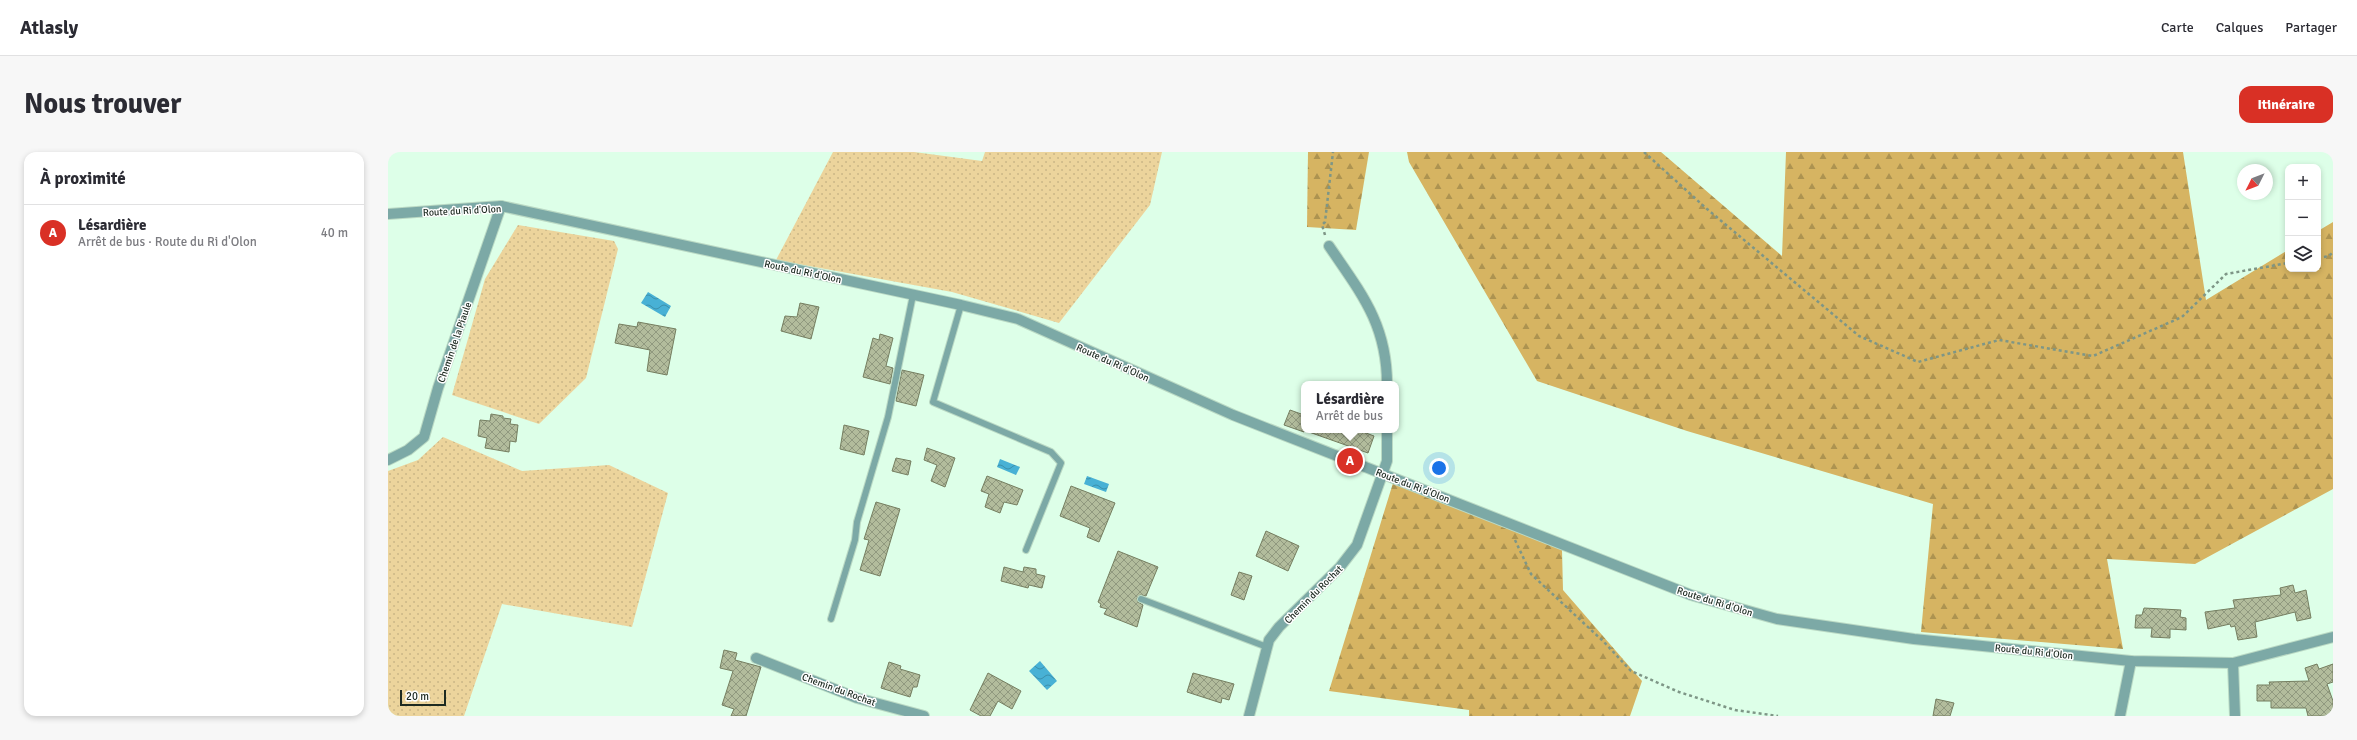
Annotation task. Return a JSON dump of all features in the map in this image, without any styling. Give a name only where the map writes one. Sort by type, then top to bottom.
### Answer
[{"type":"street","name":"Route du Ri d'Olon","points":[[388,214],[501,206],[961,305],[1018,320],[1234,415],[1507,524],[1691,595],[1777,619],[1914,638],[2131,661],[2233,663],[2333,637]]},
{"type":"street","name":"Chemin de la Piaule","points":[[388,460],[408,450],[424,437],[438,388],[501,206]]},
{"type":"street","points":[[1329,246],[1366,301],[1382,338],[1387,381]]},
{"type":"street","name":"Chemin du Rochat","points":[[1249,716],[1267,646],[1279,627],[1340,567],[1357,546],[1387,461],[1387,433]]},
{"type":"street","name":"Chemin du Rochat","points":[[756,658],[857,698],[924,716]]},
{"type":"street","points":[[2120,716],[2131,661]]},
{"type":"street","points":[[2233,663],[2234,716]]},
{"type":"lane","points":[[831,619],[855,540],[857,522],[888,417],[913,295]]},
{"type":"lane","points":[[961,305],[933,402],[1051,452],[1061,463],[1026,550]]},
{"type":"lane","points":[[1142,600],[1267,646]]},
{"type":"path","points":[[1329,246],[1322,225],[1326,222],[1333,152]]},
{"type":"path","points":[[1644,152],[1707,209],[1859,336],[1918,362],[1999,340],[2093,356],[2182,317],[2226,274],[2285,264]]},
{"type":"path","points":[[2321,257],[2329,256],[2333,252]]},
{"type":"path","points":[[1507,524],[1531,574],[1599,636],[1631,671],[1679,692],[1735,710],[1778,716]]},
{"type":"shaded area","points":[[833,152],[914,152],[982,161],[985,152],[1162,152],[1150,205],[1059,323],[952,292],[776,260]]},
{"type":"shaded area","points":[[518,225],[614,241],[618,249],[586,378],[539,424],[452,395],[485,279]]},
{"type":"shaded area","points":[[443,437],[522,471],[609,465],[668,493],[632,627],[502,604],[464,716],[388,716],[388,471],[418,460]]},
{"type":"green space","points":[[1308,152],[1369,152],[1356,230],[1307,227]]},
{"type":"green space","points":[[1407,152],[1661,152],[1782,256],[1786,152],[2183,152],[2206,300],[2285,252],[2285,272],[2321,272],[2321,229],[2333,222],[2333,489],[2195,564],[2107,559],[2123,649],[1921,632],[1933,504],[1687,431],[1537,381],[1409,162]]},
{"type":"green space","points":[[1393,483],[1562,550],[1563,590],[1642,681],[1630,716],[1469,716],[1469,710],[1329,691]]},
{"type":"water","points":[[648,292],[671,306],[665,317],[641,303]]},
{"type":"water","points":[[1000,459],[1020,467],[1016,475],[997,467]]},
{"type":"water","points":[[1087,476],[1109,484],[1106,492],[1084,484]]},
{"type":"water","points":[[1040,661],[1057,681],[1047,690],[1029,671]]},
{"type":"building","points":[[800,303],[819,307],[811,339],[781,331],[785,316],[797,317]]},
{"type":"building","points":[[638,322],[676,329],[667,375],[647,371],[650,350],[615,343],[619,324],[637,327]]},
{"type":"building","points":[[880,334],[893,338],[886,366],[893,368],[890,384],[863,377],[873,338],[879,340]]},
{"type":"building","points":[[902,370],[924,375],[916,406],[896,401]]},
{"type":"building","points":[[1290,410],[1301,414],[1301,431],[1284,425]]},
{"type":"building","points":[[491,414],[511,419],[510,424],[518,425],[516,442],[510,441],[509,452],[485,448],[487,438],[478,436],[480,420],[490,421]]},
{"type":"building","points":[[844,425],[869,431],[864,455],[840,449]]},
{"type":"building","points":[[1312,433],[1366,433],[1374,436],[1368,453]]},
{"type":"building","points":[[927,448],[955,458],[945,487],[931,481],[937,465],[924,460]]},
{"type":"building","points":[[896,458],[911,461],[908,475],[892,471]]},
{"type":"building","points":[[987,476],[1023,490],[1017,505],[1004,502],[1000,513],[985,507],[989,494],[981,491]]},
{"type":"building","points":[[1071,486],[1115,503],[1099,542],[1087,537],[1090,528],[1060,516]]},
{"type":"building","points":[[876,502],[900,509],[880,576],[860,570],[869,540],[864,539]]},
{"type":"building","points":[[1266,531],[1299,546],[1288,571],[1256,556]]},
{"type":"building","points":[[1118,551],[1158,567],[1146,596],[1140,595],[1137,598],[1138,602],[1143,605],[1137,627],[1104,614],[1107,609],[1100,607],[1101,604],[1098,602]]},
{"type":"building","points":[[1004,567],[1023,572],[1024,567],[1036,569],[1036,574],[1045,576],[1042,588],[1029,585],[1028,588],[1001,581]]},
{"type":"building","points":[[1239,572],[1252,576],[1244,600],[1231,595]]},
{"type":"building","points":[[2293,585],[2295,593],[2306,590],[2311,618],[2297,621],[2295,612],[2255,622],[2257,637],[2238,640],[2235,626],[2231,627],[2230,624],[2208,629],[2205,612],[2235,608],[2233,600],[2281,595],[2280,588]]},
{"type":"building","points":[[2144,608],[2181,610],[2180,617],[2186,618],[2186,630],[2170,629],[2170,638],[2151,637],[2152,628],[2135,628],[2136,615],[2142,615]]},
{"type":"building","points":[[724,650],[737,653],[735,660],[761,667],[746,716],[731,716],[734,709],[722,705],[733,671],[720,668]]},
{"type":"building","points":[[889,662],[901,666],[900,669],[920,675],[917,687],[913,687],[910,697],[881,688]]},
{"type":"building","points":[[2317,664],[2319,669],[2333,664],[2333,682],[2327,684],[2333,701],[2333,716],[2308,716],[2306,708],[2271,708],[2271,701],[2257,701],[2257,685],[2270,685],[2269,682],[2309,681],[2305,668]]},
{"type":"building","points":[[988,673],[1021,691],[1012,709],[998,701],[990,716],[981,716],[970,710]]},
{"type":"building","points":[[1193,673],[1234,684],[1229,700],[1222,698],[1221,703],[1187,692]]},
{"type":"building","points":[[1936,699],[1954,703],[1950,716],[1933,716]]},
{"type":"place","name":"Lésardière","points":[[1350,461]]}]
